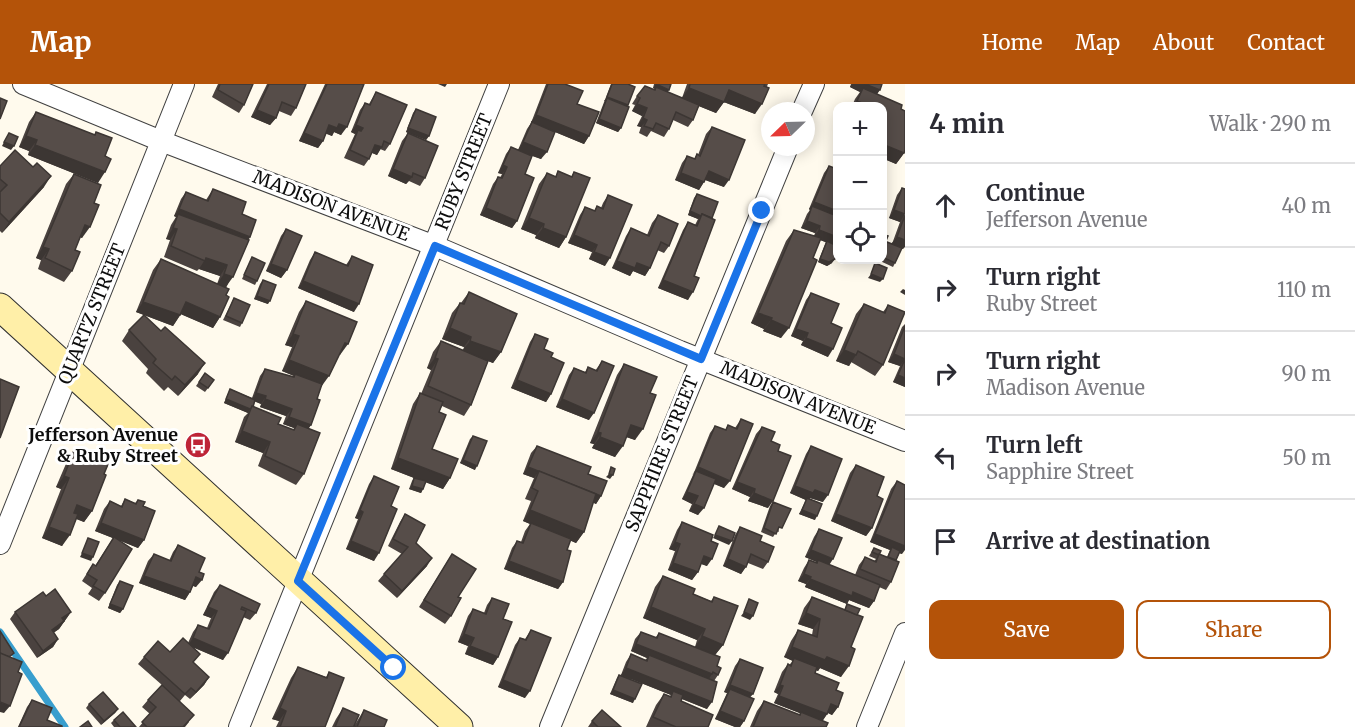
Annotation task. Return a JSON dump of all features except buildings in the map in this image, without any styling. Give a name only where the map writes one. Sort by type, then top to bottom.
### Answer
[{"type":"main road","points":[[0,307],[459,727]]},
{"type":"street","name":"MADISON AVENUE","points":[[23,84],[161,141],[435,246],[701,359],[905,441]]},
{"type":"street","name":"QUARTZ STREET","points":[[0,544],[184,84]]},
{"type":"street","name":"RUBY STREET","points":[[239,727],[499,84]]},
{"type":"street","points":[[806,102],[814,84]]},
{"type":"street","name":"SAPPHIRE STREET","points":[[550,727],[784,156]]},
{"type":"street","points":[[867,727],[905,633]]},
{"type":"waterway","points":[[0,632],[65,727]]},
{"type":"place","name":"Jefferson Avenue & Ruby Street","points":[[198,445]]},
{"type":"route","points":[[394,668],[298,581],[318,526],[435,246],[701,359],[762,211]]}]
